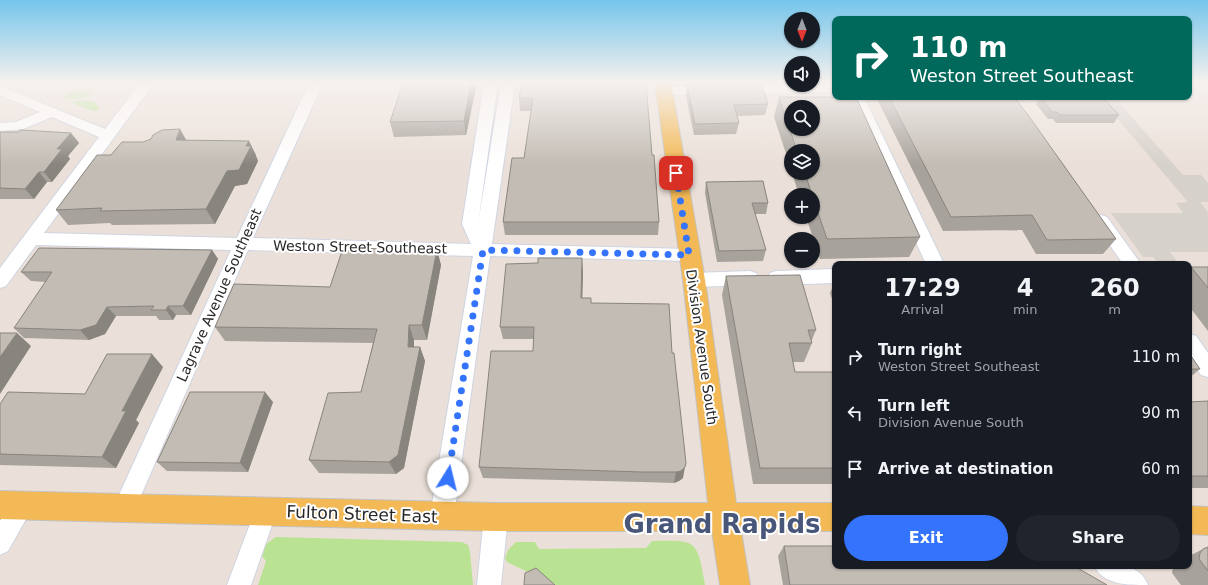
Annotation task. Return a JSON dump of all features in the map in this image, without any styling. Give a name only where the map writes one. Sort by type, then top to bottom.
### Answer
[{"type":"main road","name":"Division Avenue South","points":[[667,110],[694,280],[724,516],[735,585]]},
{"type":"main road","name":"Fulton Street East","points":[[12,505],[496,517],[832,517]]},
{"type":"main road","points":[[1192,520],[1208,521]]},
{"type":"street","points":[[48,110],[108,136]]},
{"type":"street","points":[[0,281],[127,110]]},
{"type":"street","name":"Lagrave Avenue Southeast","points":[[124,508],[140,475],[195,347],[303,110]]},
{"type":"street","points":[[483,250],[470,224],[487,110]]},
{"type":"street","points":[[442,516],[504,110]]},
{"type":"street","points":[[864,110],[934,261]]},
{"type":"street","points":[[0,127],[18,126],[52,112]]},
{"type":"street","points":[[1091,208],[1130,261]]},
{"type":"street","name":"Weston Street Southeast","points":[[31,239],[689,255]]},
{"type":"street","points":[[694,280],[832,276]]},
{"type":"street","points":[[1192,346],[1208,368]]},
{"type":"street","points":[[0,543],[12,505]]},
{"type":"street","points":[[239,585],[266,512]]},
{"type":"street","points":[[489,585],[496,517]]},
{"type":"street","points":[[1111,569],[1136,585]]},
{"type":"green space","points":[[276,537],[462,542],[468,545],[470,552],[473,585],[258,585],[266,561],[262,556],[266,544]]},
{"type":"green space","points":[[652,541],[678,541],[686,542],[692,545],[697,551],[700,559],[705,585],[547,585],[538,577],[507,562],[505,558],[508,550],[516,542],[535,542],[539,549],[646,548]]},
{"type":"shaded area","points":[[1110,110],[1126,110],[1183,175],[1201,175],[1208,183],[1208,202],[1200,202],[1208,212],[1208,252],[1170,252],[1177,261],[1156,261],[1153,257],[1143,257],[1111,213],[1183,213],[1176,203],[1188,202]]},
{"type":"building","points":[[394,110],[466,110],[464,121],[390,122]]},
{"type":"building","points":[[531,110],[648,110],[652,155],[654,155],[659,222],[503,222],[512,158],[524,158]]},
{"type":"building","points":[[692,110],[735,110],[739,123],[695,124]]},
{"type":"building","points":[[820,110],[862,110],[920,237],[827,239],[820,218],[820,188],[810,188],[807,180],[820,180],[820,144],[795,144],[792,136],[820,136]]},
{"type":"building","points":[[896,110],[1024,110],[1116,239],[1047,240],[1032,215],[951,217]]},
{"type":"building","points":[[1051,110],[1115,110],[1119,115],[1060,115],[1057,112],[1052,112]]},
{"type":"building","points":[[180,129],[176,140],[249,141],[246,146],[251,146],[239,170],[227,171],[206,209],[100,211],[102,208],[56,210],[97,155],[111,155],[122,142],[143,142],[151,139],[153,135],[162,130]]},
{"type":"building","points":[[21,130],[71,133],[57,149],[62,149],[44,172],[39,172],[25,189],[0,188],[0,132],[18,132]]},
{"type":"building","points":[[763,181],[768,203],[752,203],[766,250],[719,251],[706,182]]},
{"type":"building","points":[[39,248],[212,250],[183,306],[168,306],[166,310],[151,310],[154,306],[107,307],[96,325],[80,330],[14,328],[52,272],[21,272]]},
{"type":"building","points":[[343,248],[437,250],[422,325],[409,325],[408,347],[420,347],[398,455],[389,462],[309,460],[328,393],[361,392],[377,329],[215,327],[234,284],[330,287]]},
{"type":"building","points":[[538,258],[582,258],[581,298],[591,298],[591,303],[669,304],[672,353],[674,353],[686,463],[685,467],[681,471],[643,472],[479,467],[491,351],[533,351],[534,327],[500,327],[506,264],[538,263]]},
{"type":"building","points":[[1192,267],[1208,267],[1208,288],[1192,268]]},
{"type":"building","points":[[800,275],[816,330],[808,330],[812,343],[789,343],[795,372],[832,372],[832,468],[760,468],[726,276]]},
{"type":"building","points":[[0,333],[17,333],[0,357]]},
{"type":"building","points":[[107,354],[152,354],[122,411],[126,411],[102,457],[0,454],[0,404],[8,392],[85,394]]},
{"type":"building","points":[[1192,357],[1200,369],[1192,369]]},
{"type":"building","points":[[190,392],[265,392],[240,463],[157,462]]},
{"type":"building","points":[[1208,401],[1208,476],[1192,476],[1192,402]]},
{"type":"building","points":[[784,546],[832,546],[832,569],[1079,569],[1107,585],[790,585]]},
{"type":"building","points":[[1208,547],[1208,571],[1199,559],[1200,553],[1203,549]]},
{"type":"building","points":[[536,568],[555,585],[524,585],[525,573]]},
{"type":"district","name":"Grand Rapids","points":[[722,524]]},
{"type":"route","points":[[448,478],[483,250],[689,255],[676,173]]}]
